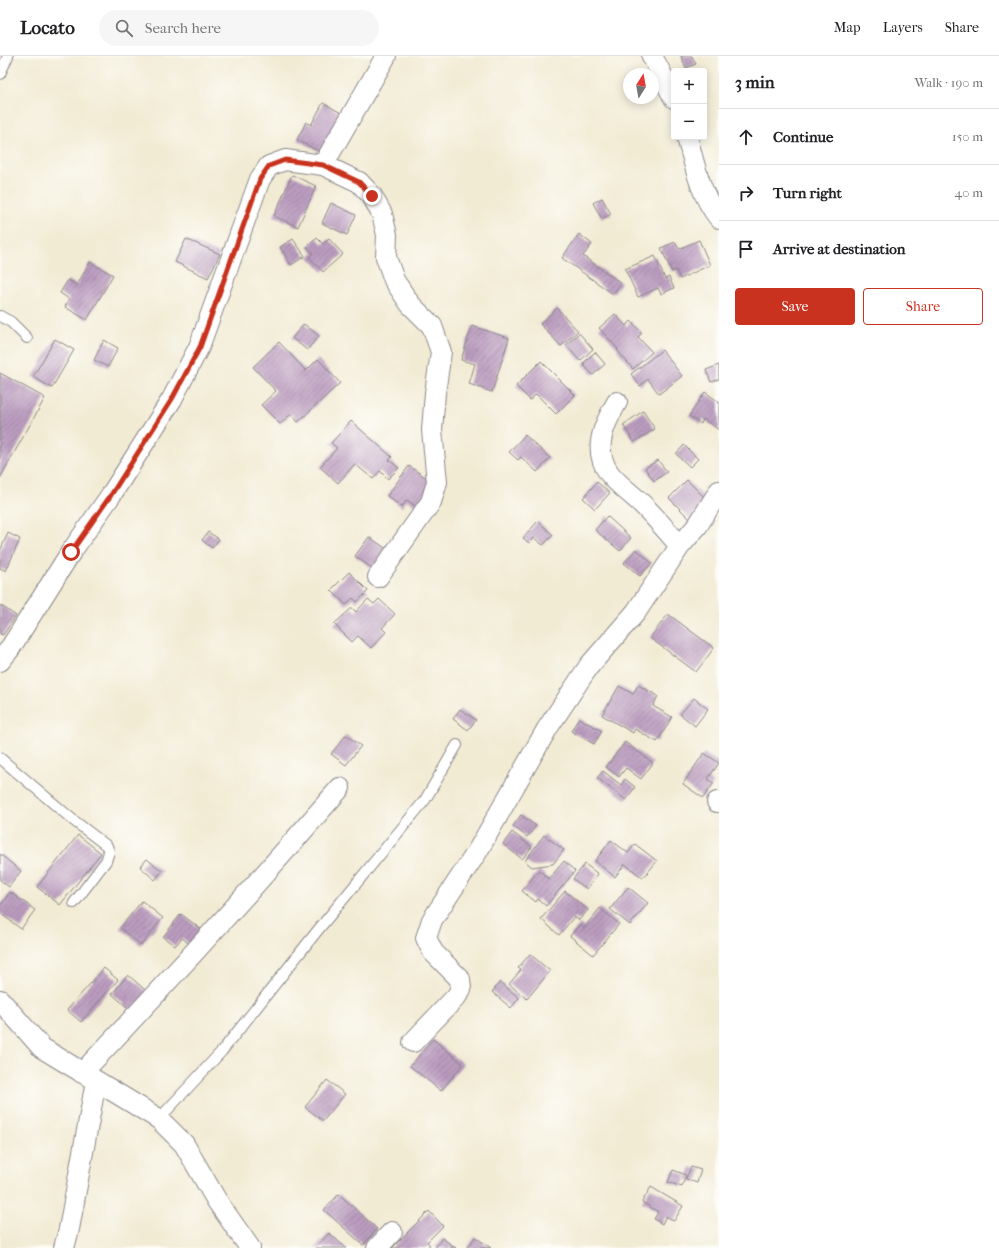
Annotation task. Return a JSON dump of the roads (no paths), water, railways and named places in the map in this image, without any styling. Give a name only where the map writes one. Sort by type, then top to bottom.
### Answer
[{"type":"street","points":[[323,165],[386,56]]},
{"type":"street","points":[[652,56],[671,90]]},
{"type":"street","points":[[688,140],[700,185],[712,210],[719,218]]},
{"type":"street","points":[[0,662],[71,552],[111,495],[172,399],[200,347],[260,179],[269,166],[285,160],[323,165],[359,182],[372,196],[382,214],[387,235],[386,257],[394,280],[410,304],[432,326],[441,352],[434,393],[432,430],[437,482],[431,502],[378,577]]},
{"type":"street","points":[[617,402],[605,422],[600,438],[600,455],[609,473],[643,505],[680,546]]},
{"type":"street","points":[[413,1042],[456,997],[461,989],[460,979],[433,952],[426,938],[432,920],[478,852],[547,729],[589,666],[636,612],[680,546],[698,526],[719,491]]},
{"type":"street","points":[[64,1248],[70,1229],[89,1077],[193,955],[268,872],[340,788]]},
{"type":"street","points":[[0,1000],[42,1048],[159,1119],[184,1144],[217,1201],[250,1248]]},
{"type":"street","points":[[377,1248],[392,1232]]},
{"type":"lane","points":[[0,74],[8,56]]},
{"type":"lane","points":[[0,316],[11,322],[27,338]]},
{"type":"lane","points":[[159,1119],[222,1051],[318,930],[425,800],[457,745]]},
{"type":"lane","points":[[0,758],[73,820],[107,846],[109,852],[106,861],[74,902]]}]
